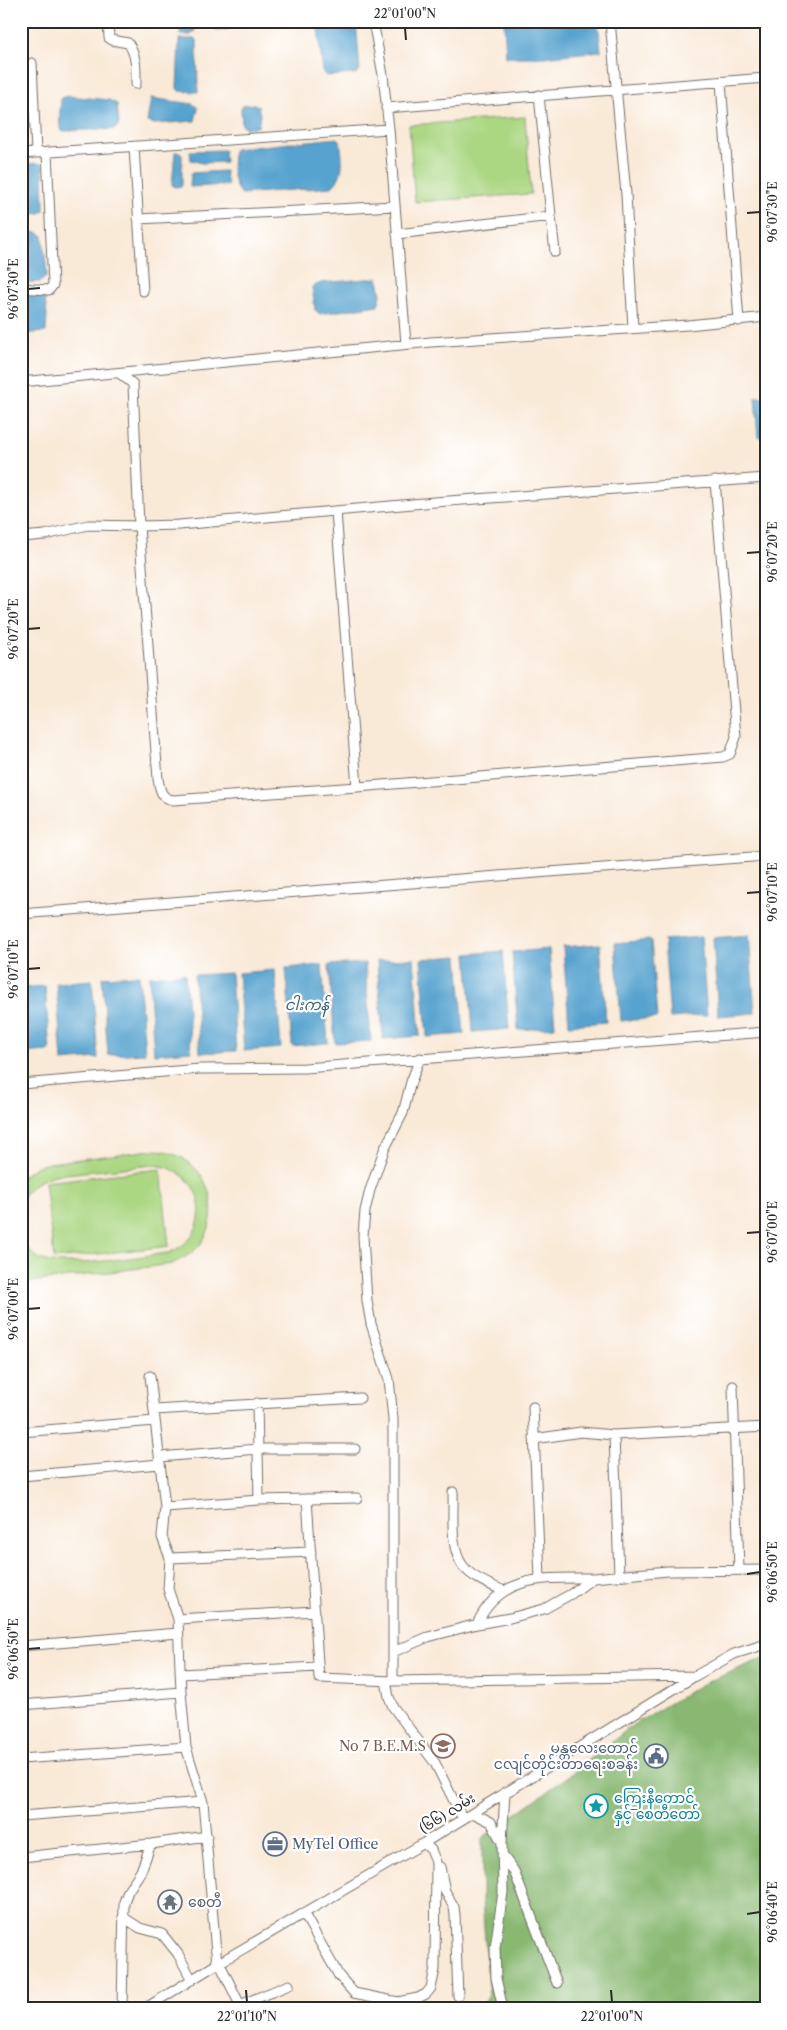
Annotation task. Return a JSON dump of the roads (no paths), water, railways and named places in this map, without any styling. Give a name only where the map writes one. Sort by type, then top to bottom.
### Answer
[{"type":"street","points":[[108,21],[109,38],[128,43],[132,48],[135,56],[136,84]]},
{"type":"street","points":[[373,21],[383,75],[389,128],[406,344]]},
{"type":"street","points":[[610,21],[626,194],[633,328]]},
{"type":"street","points":[[32,63],[36,153]]},
{"type":"street","points":[[386,108],[617,88],[766,78]]},
{"type":"street","points":[[721,82],[738,321]]},
{"type":"street","points":[[539,95],[555,252]]},
{"type":"street","points":[[21,154],[389,128]]},
{"type":"street","points":[[134,147],[143,291]]},
{"type":"street","points":[[21,288],[49,290],[53,285],[47,152]]},
{"type":"street","points":[[138,219],[395,206]]},
{"type":"street","points":[[397,234],[551,216]]},
{"type":"street","points":[[21,382],[406,344],[766,318]]},
{"type":"street","points":[[119,373],[133,384],[139,526],[158,779],[161,793],[166,798],[173,800],[723,757],[730,754],[736,737],[715,481]]},
{"type":"street","points":[[21,537],[45,535],[88,525],[179,525],[435,502],[766,478]]},
{"type":"street","points":[[336,511],[358,787]]},
{"type":"street","points":[[21,914],[766,856]]},
{"type":"street","points":[[21,1084],[200,1069],[305,1068],[766,1032]]},
{"type":"street","points":[[420,1058],[411,1082],[403,1113],[384,1150],[370,1190],[363,1236],[367,1301],[371,1324],[389,1379],[391,1398],[393,1652],[389,1697],[393,1707],[436,1763],[462,1819]]},
{"type":"street","points":[[150,1376],[165,1507],[162,1537],[170,1558],[168,1589],[178,1619],[181,1692],[186,1747],[203,1802],[218,1963],[241,2007],[289,1985]]},
{"type":"street","points":[[733,1386],[739,1570]]},
{"type":"street","points":[[154,1410],[360,1398]]},
{"type":"street","points":[[257,1403],[259,1500]]},
{"type":"street","points":[[533,1407],[540,1578]]},
{"type":"street","points":[[21,1432],[155,1421]]},
{"type":"street","points":[[534,1439],[566,1432],[614,1435],[766,1427]]},
{"type":"street","points":[[614,1435],[619,1576]]},
{"type":"street","points":[[21,1476],[258,1449],[355,1449]]},
{"type":"street","points":[[453,1492],[455,1548],[464,1567],[479,1579],[504,1591]]},
{"type":"street","points":[[165,1507],[259,1500],[357,1498]]},
{"type":"street","points":[[307,1499],[319,1678],[390,1681],[695,1676]]},
{"type":"street","points":[[170,1558],[311,1552]]},
{"type":"street","points":[[476,1624],[483,1610],[504,1591],[540,1578],[592,1578],[668,1571],[766,1570]]},
{"type":"street","points":[[393,1652],[428,1637],[544,1609],[572,1594],[592,1578]]},
{"type":"street","points":[[178,1619],[316,1612]]},
{"type":"street","points":[[21,1646],[178,1633]]},
{"type":"street","name":"(၆၆) လမ်း","points":[[144,2009],[218,1963],[424,1843],[695,1676],[734,1654],[766,1644]]},
{"type":"street","points":[[181,1674],[318,1667]]},
{"type":"street","points":[[21,1705],[181,1692]]},
{"type":"street","points":[[21,1759],[186,1747]]},
{"type":"street","points":[[503,2009],[496,1978],[495,1948],[503,1892],[502,1843],[506,1792]]},
{"type":"street","points":[[21,1816],[203,1802]]},
{"type":"street","points":[[473,1813],[491,1822],[502,1843]]},
{"type":"street","points":[[21,1857],[151,1844],[207,1836]]},
{"type":"street","points":[[424,1843],[431,1850],[436,1862],[438,1862],[444,1891],[454,1907],[458,1996]]},
{"type":"street","points":[[122,2009],[125,1896],[141,1871],[151,1844]]},
{"type":"street","points":[[503,1855],[514,1871],[557,1983]]},
{"type":"street","points":[[304,1914],[340,1976],[354,1993],[398,2002],[418,1998],[426,1994],[431,1988],[435,1969],[436,1862]]},
{"type":"street","points":[[123,1917],[140,1928],[162,1934],[178,1954],[192,1980]]},
{"type":"water","points":[[181,21],[194,21],[195,31],[191,35],[180,35]]},
{"type":"water","points":[[213,21],[238,21],[237,27],[218,31],[214,28]]},
{"type":"water","points":[[317,21],[356,21],[360,70],[355,74],[326,76],[323,73]]},
{"type":"water","points":[[504,21],[598,21],[601,51],[543,57],[506,57]]},
{"type":"water","points":[[179,39],[195,39],[197,41],[198,92],[179,91],[177,88]]},
{"type":"water","points":[[68,96],[109,100],[117,104],[119,124],[115,129],[62,131],[59,119],[61,98]]},
{"type":"water","points":[[151,98],[193,104],[198,108],[195,121],[155,124],[147,122]]},
{"type":"water","points":[[254,104],[258,106],[260,115],[258,127],[246,128],[242,125],[241,109],[243,105]]},
{"type":"water","points":[[337,138],[340,140],[342,165],[339,177],[332,187],[241,194],[235,185],[232,161],[234,149]]},
{"type":"water","points":[[224,150],[225,162],[202,163],[191,160],[190,151]]},
{"type":"water","points":[[175,152],[180,152],[182,155],[182,186],[175,187],[172,185]]},
{"type":"water","points":[[38,163],[43,165],[44,211],[37,214],[28,211],[25,203],[24,168],[27,164]]},
{"type":"water","points":[[225,171],[228,185],[190,187],[191,173]]},
{"type":"water","points":[[37,232],[43,236],[47,275],[41,282],[24,283],[21,281],[21,237],[26,233]]},
{"type":"water","points":[[378,278],[381,295],[378,305],[320,314],[315,310],[312,287],[321,283]]},
{"type":"water","points":[[23,292],[37,293],[45,298],[46,332],[21,334],[21,294]]},
{"type":"water","points":[[755,397],[766,397],[766,437],[758,437]]},
{"type":"water","points":[[749,935],[755,1013],[718,1016],[713,938]]},
{"type":"water","points":[[701,937],[707,1015],[670,1018],[664,940]]},
{"type":"water","points":[[651,940],[657,1018],[621,1021],[615,943]]},
{"type":"water","points":[[600,944],[606,1022],[569,1025],[563,947]]},
{"type":"water","points":[[549,949],[555,1027],[518,1030],[512,952]]},
{"type":"water","points":[[503,951],[509,1029],[473,1032],[467,954]]},
{"type":"water","points":[[458,956],[464,1034],[427,1037],[421,959]]},
{"type":"water","points":[[414,958],[420,1036],[383,1039],[377,961]]},
{"type":"water","name":"ငါးကန်","points":[[365,963],[371,1041],[335,1043],[329,965]]},
{"type":"water","name":"ငါးကန်","points":[[322,965],[328,1043],[292,1046],[286,968]]},
{"type":"water","name":"ငါးကန်","points":[[275,970],[281,1048],[244,1051],[238,973]]},
{"type":"water","points":[[185,973],[191,1051],[154,1054],[149,976]]},
{"type":"water","points":[[231,973],[236,1051],[200,1053],[194,975]]},
{"type":"water","points":[[139,975],[145,1053],[108,1055],[102,977]]},
{"type":"water","points":[[92,980],[98,1058],[62,1061],[56,983]]},
{"type":"water","points":[[45,986],[50,1051],[21,1053],[21,988]]},
{"type":"place","name":"No 7 B.E.M.S","points":[[443,1746]]},
{"type":"place","name":"မန္တလေးတောင် ငလျင်တိုင်းတာရေးစခန်း","points":[[656,1756]]},
{"type":"place","name":"ကြေးနီတောင် နှင့် စေတီတော်","points":[[596,1806]]},
{"type":"place","name":"MyTel Office","points":[[275,1844]]},
{"type":"place","name":"စေတီ","points":[[170,1902]]}]
